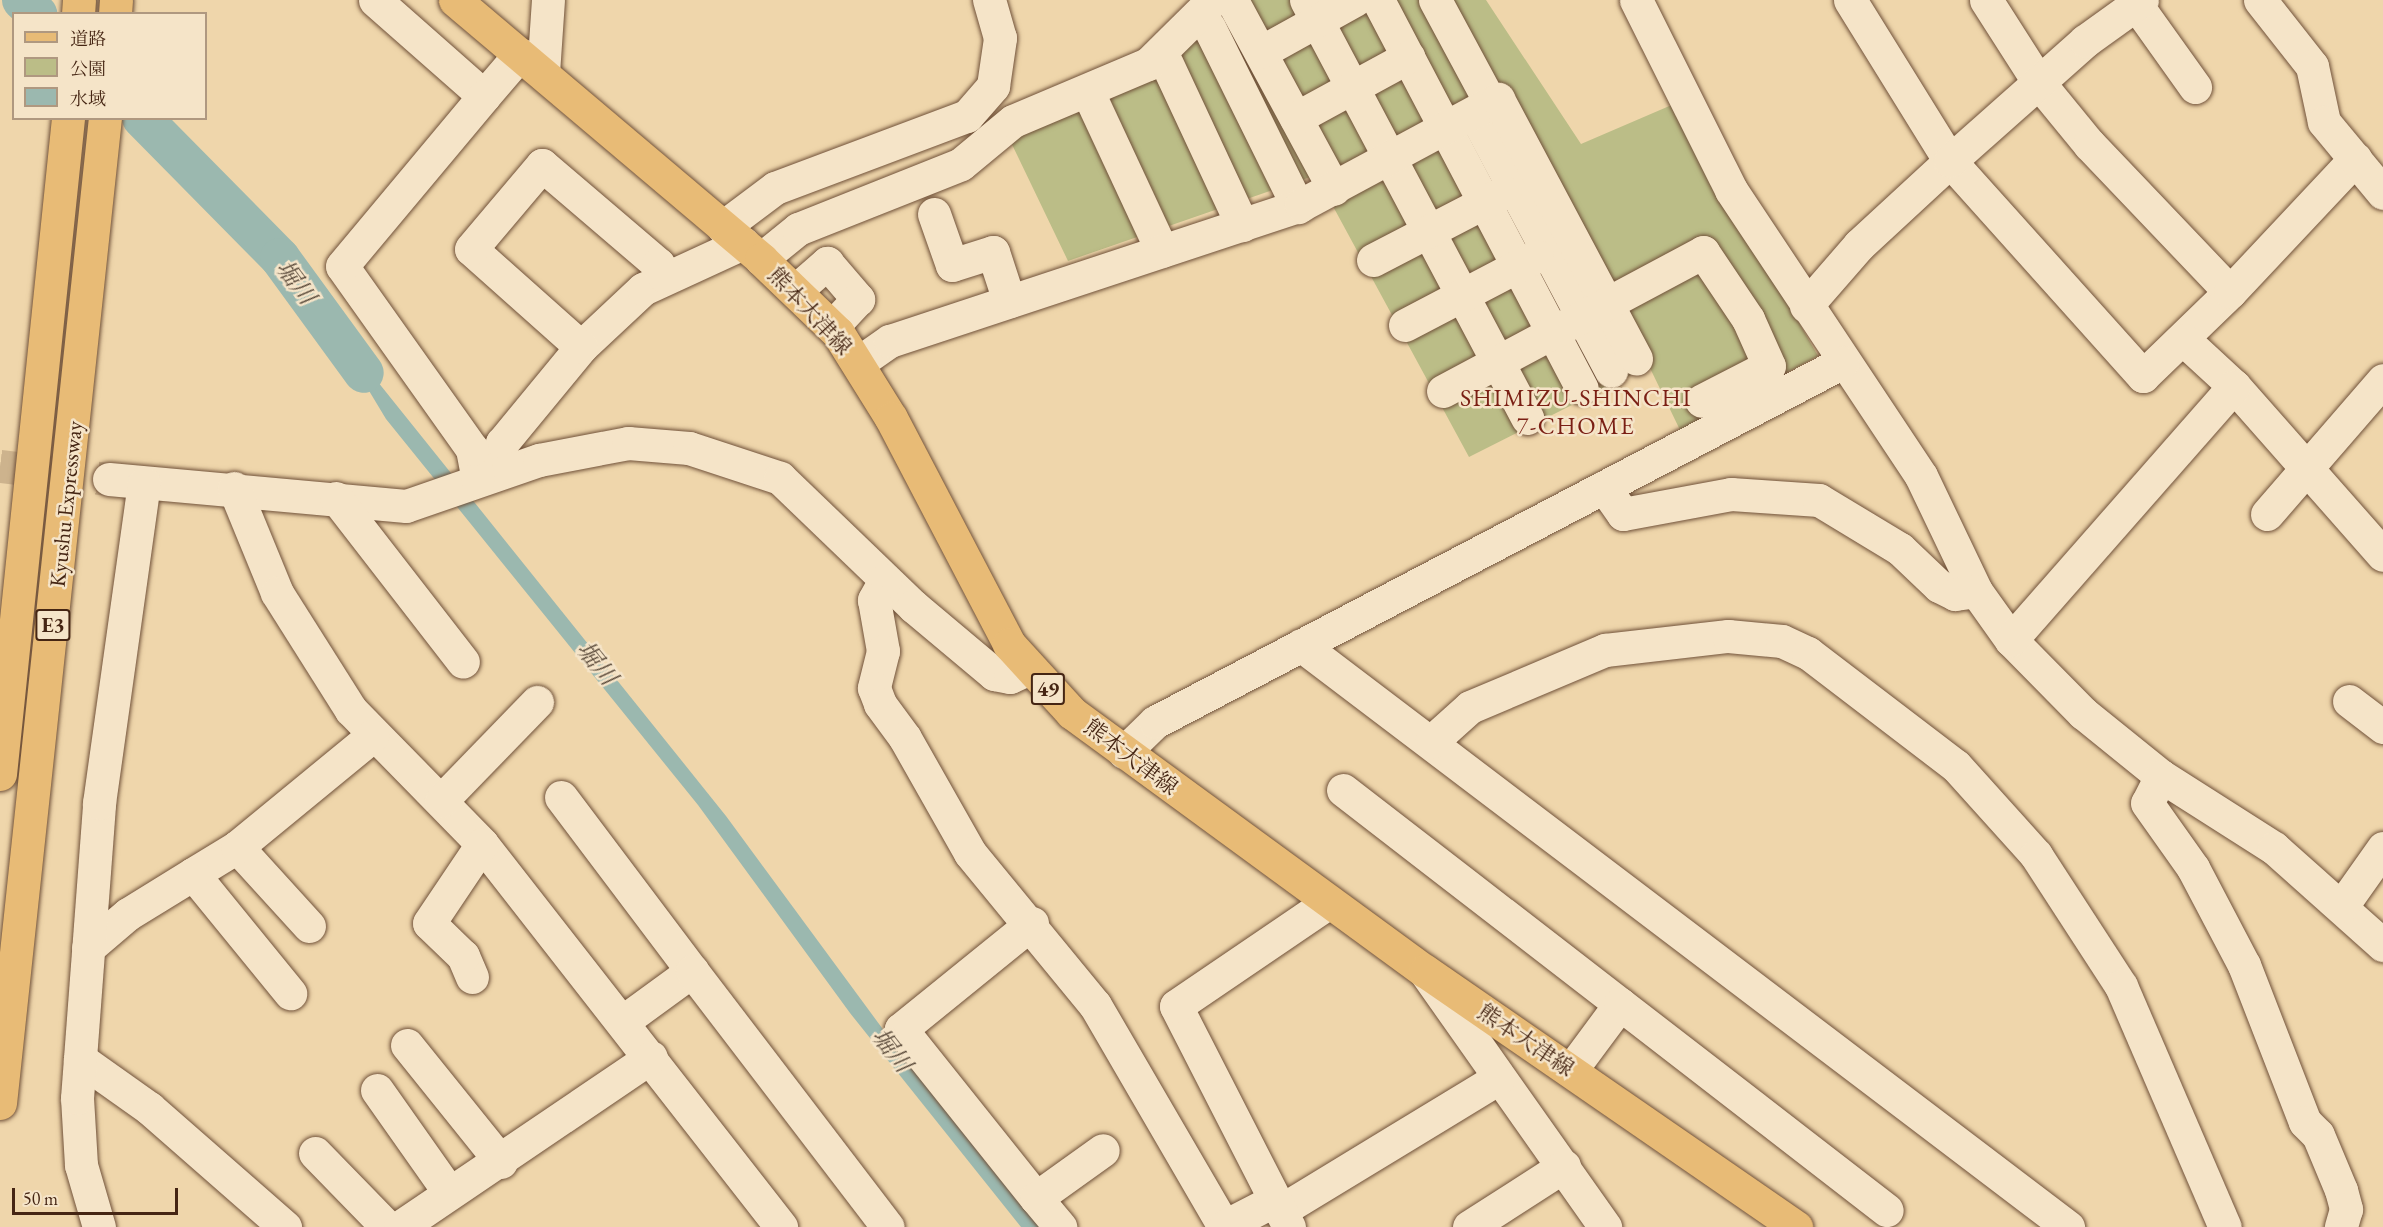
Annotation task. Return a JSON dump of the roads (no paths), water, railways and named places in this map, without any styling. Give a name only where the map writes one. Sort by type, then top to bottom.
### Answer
[{"type":"main road","name":"熊本大津線","points":[[455,0],[742,243],[832,327],[858,363],[1009,644],[1027,669],[1072,713],[1425,971],[1796,1227]]},
{"type":"main road","name":"Kyushu Expressway","points":[[0,774],[68,120]]},
{"type":"main road","name":"Kyushu Expressway","points":[[0,1103],[103,133]]},
{"type":"street","points":[[375,0],[484,96]]},
{"type":"street","points":[[481,479],[472,449],[342,266],[484,96],[531,63],[548,0]]},
{"type":"street","points":[[742,243],[775,188],[967,116],[993,86],[1000,38],[989,0]]},
{"type":"street","points":[[1261,52],[1312,10],[1355,0]]},
{"type":"street","points":[[1378,0],[1582,388]]},
{"type":"street","points":[[1435,0],[1525,181],[1624,365]]},
{"type":"street","points":[[1636,0],[1731,190],[1946,519],[1976,591],[2011,640],[2057,691],[2161,776],[2274,848],[2342,906],[2383,945]]},
{"type":"street","points":[[1850,0],[1950,161],[2143,376],[2184,340],[2355,159]]},
{"type":"street","points":[[1986,0],[2039,83],[2230,292]]},
{"type":"street","points":[[2260,0],[2299,43],[2312,66],[2324,122],[2383,193]]},
{"type":"street","points":[[1806,306],[1859,245],[1950,161],[2137,2],[2195,87]]},
{"type":"street","points":[[481,479],[502,443],[581,347],[643,289],[664,277],[742,243],[798,229],[961,164],[1013,121],[1148,64],[1219,10]]},
{"type":"street","points":[[1219,10],[1261,52],[1334,189]]},
{"type":"street","points":[[1219,10],[1298,207]]},
{"type":"street","points":[[1312,10],[1527,418]]},
{"type":"street","points":[[1296,118],[1408,57]]},
{"type":"street","points":[[1167,64],[1242,225]]},
{"type":"street","points":[[1093,103],[1162,250]]},
{"type":"street","points":[[858,363],[890,341],[1298,207],[1391,160],[1487,105]]},
{"type":"street","points":[[581,347],[471,249],[542,165],[658,264],[664,277]]},
{"type":"street","points":[[1373,260],[1525,181]]},
{"type":"street","points":[[934,214],[952,265],[993,252],[1009,301]]},
{"type":"street","points":[[1406,325],[1559,244]]},
{"type":"street","points":[[1443,391],[1703,252],[1769,366],[1697,392]]},
{"type":"street","points":[[2184,340],[2234,386],[2383,555]]},
{"type":"street","points":[[1124,752],[1155,722],[1843,362]]},
{"type":"street","points":[[2267,514],[2383,380]]},
{"type":"street","points":[[2011,640],[2234,386]]},
{"type":"street","points":[[109,479],[234,488],[406,506],[432,500],[481,479],[628,443],[733,459],[780,478],[885,580],[994,674],[1010,677],[1027,669]]},
{"type":"street","points":[[99,1227],[77,1141],[80,1059],[99,803],[144,483]]},
{"type":"street","points":[[1604,487],[1623,514],[1731,494],[1819,500],[1900,549],[1939,586],[1955,594],[1976,591]]},
{"type":"street","points":[[234,488],[277,593],[311,653],[372,736],[441,801],[482,844],[651,1057],[781,1227]]},
{"type":"street","points":[[336,498],[463,662]]},
{"type":"street","points":[[885,580],[874,600],[883,651],[874,688],[880,704],[905,738],[970,853],[1032,922],[1095,1005],[1225,1226],[1281,1213],[1498,1078]]},
{"type":"street","points":[[1431,742],[1470,707],[1605,650],[1728,636],[1782,641],[1808,652],[1956,766],[2036,855],[2121,986],[2225,1227]]},
{"type":"street","points":[[1301,645],[2068,1227]]},
{"type":"street","points":[[2349,701],[2383,727]]},
{"type":"street","points":[[441,801],[537,702]]},
{"type":"street","points":[[88,948],[128,914],[237,847],[372,736]]},
{"type":"street","points":[[2161,776],[2147,803],[2193,868],[2244,965],[2305,1122],[2318,1135],[2342,1190],[2346,1209],[2341,1227]]},
{"type":"street","points":[[1343,790],[1620,1004],[1890,1222]]},
{"type":"street","points":[[561,797],[888,1227]]},
{"type":"street","points":[[472,977],[463,956],[429,922],[482,844]]},
{"type":"street","points":[[237,847],[309,926]]},
{"type":"street","points":[[2342,906],[2383,848]]},
{"type":"street","points":[[193,874],[290,993]]},
{"type":"street","points":[[1281,1213],[1176,1006],[1329,902]]},
{"type":"street","points":[[1032,922],[901,1029],[1060,1227]]},
{"type":"street","points":[[622,1022],[692,971]]},
{"type":"street","points":[[1425,971],[1498,1078],[1564,1166],[1605,1227]]},
{"type":"street","points":[[1570,1070],[1620,1004]]},
{"type":"street","points":[[407,1045],[501,1161]]},
{"type":"street","points":[[400,1227],[449,1192],[501,1161],[651,1057]]},
{"type":"street","points":[[80,1059],[149,1108],[285,1227]]},
{"type":"street","points":[[377,1090],[449,1192]]},
{"type":"street","points":[[1036,1198],[1103,1149]]},
{"type":"street","points":[[315,1153],[387,1227]]},
{"type":"street","points":[[1469,1227],[1564,1166]]},
{"type":"water","points":[[321,311],[726,816],[882,1028],[1040,1227],[1021,1227],[850,1013],[698,805],[386,419]]},
{"type":"waterway","name":"堀川","points":[[22,0],[35,12]]},
{"type":"waterway","name":"堀川","points":[[144,120],[280,258],[364,373]]},
{"type":"tunnel","points":[[0,466],[109,479]]},
{"type":"district","name":"SHIMIZU-SHINCHI 7-CHOME","points":[[1576,412]]}]
